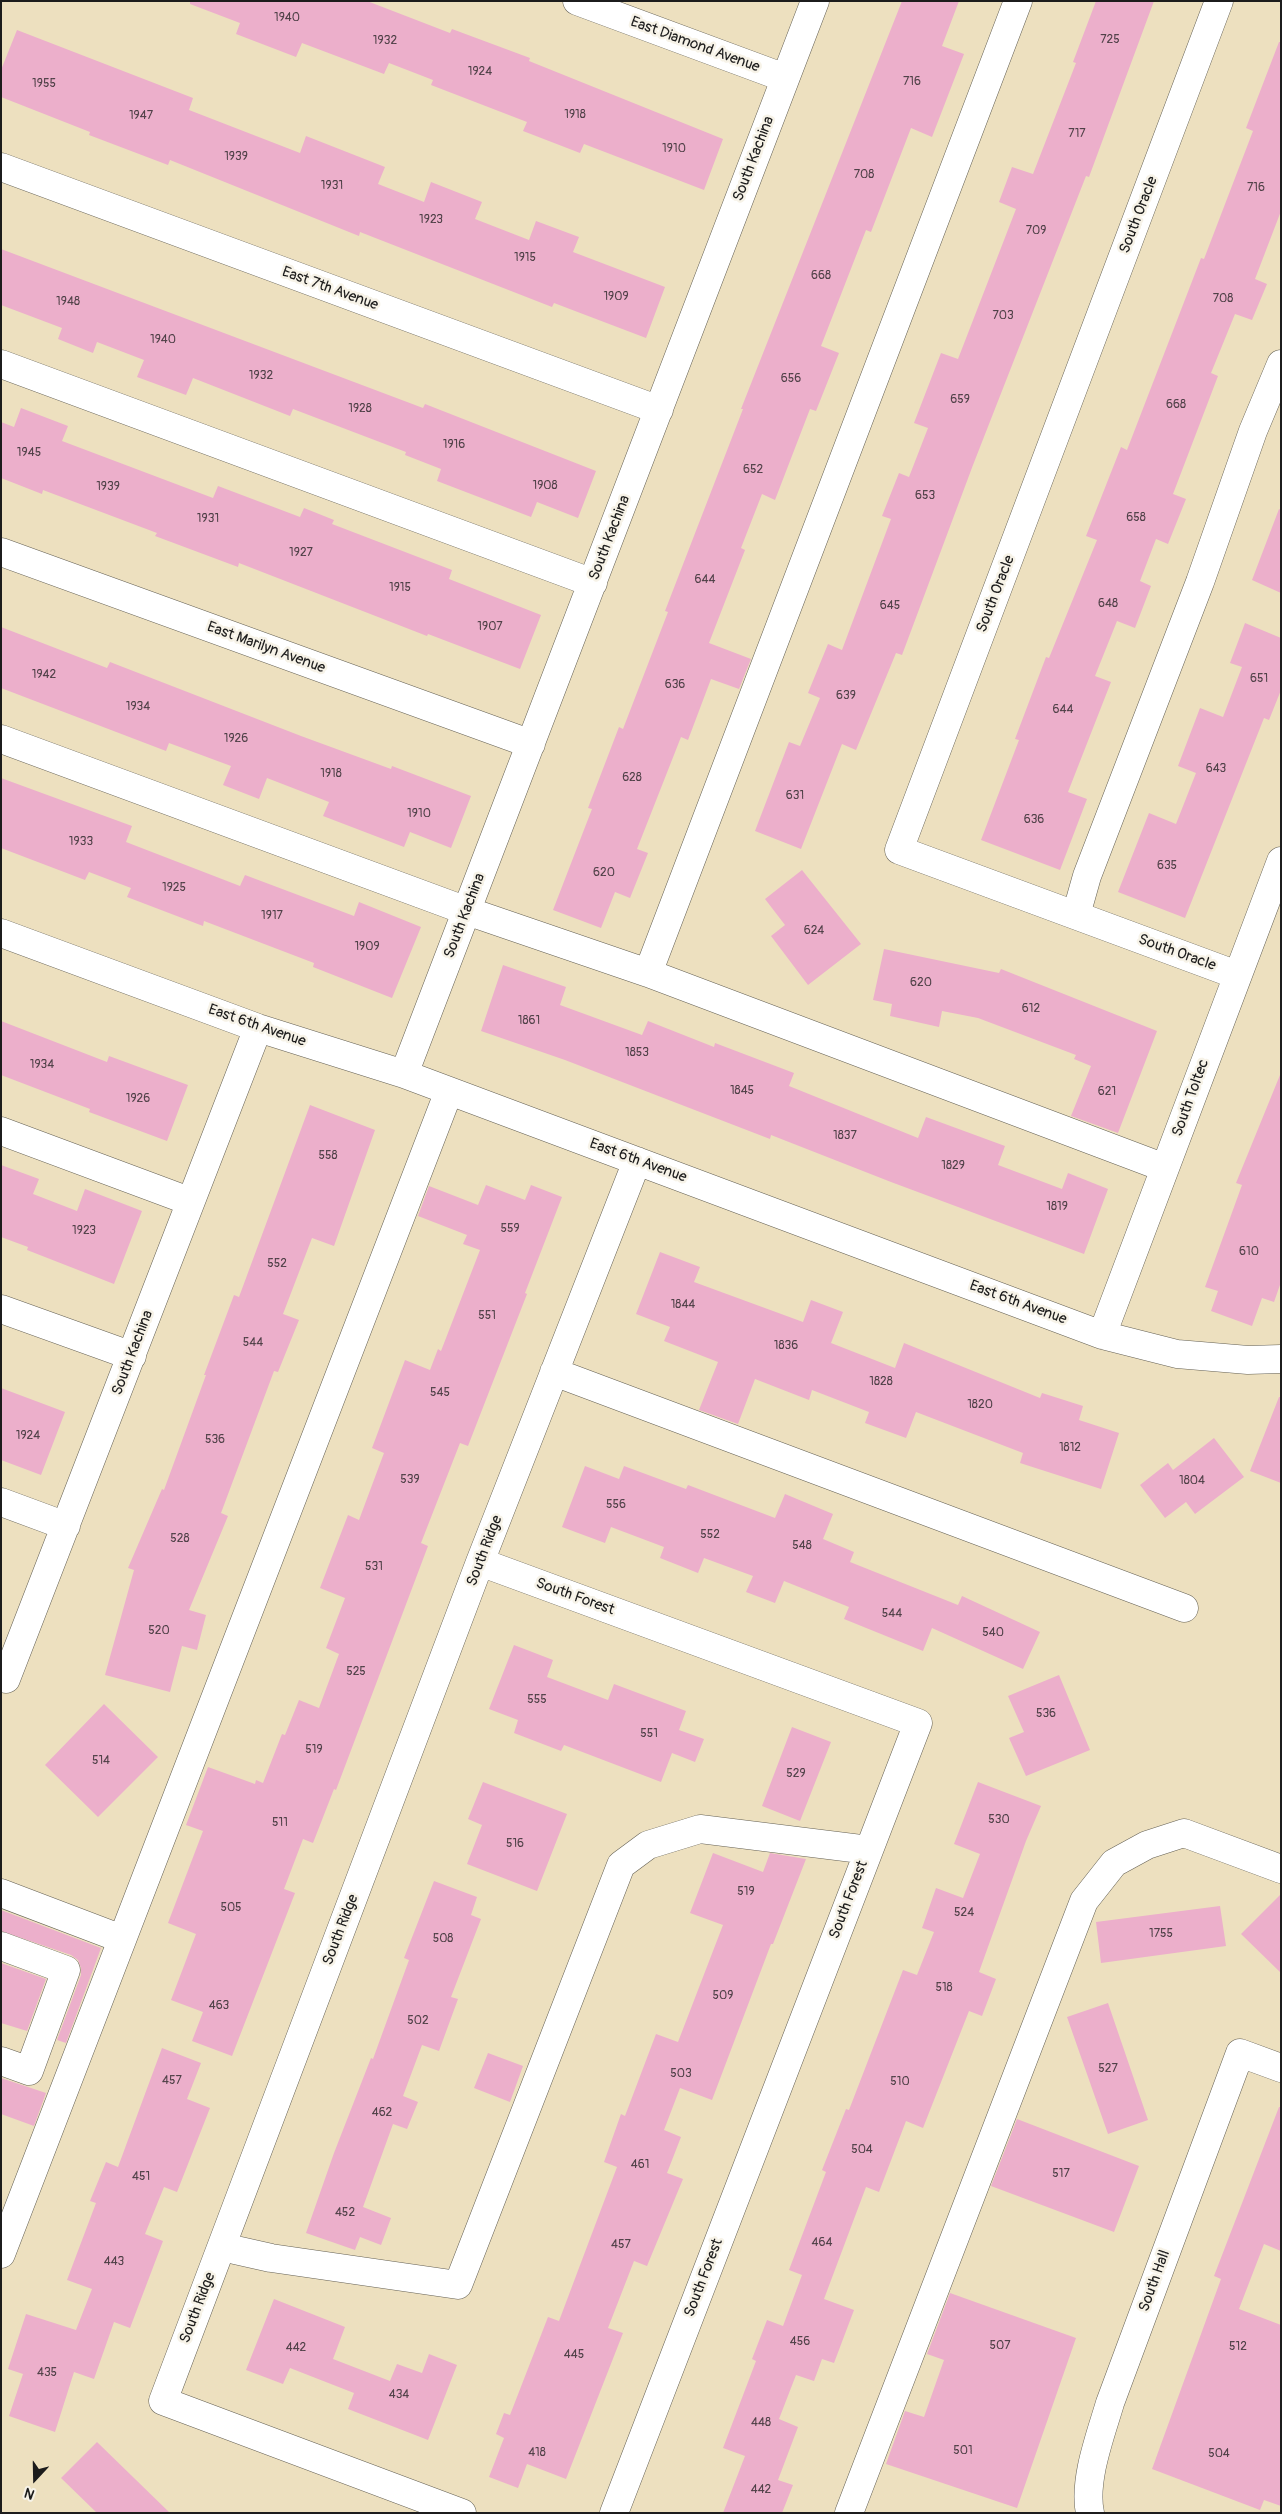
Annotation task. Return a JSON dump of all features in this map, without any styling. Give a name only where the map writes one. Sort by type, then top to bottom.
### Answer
[{"type":"street","name":"East Diamond Avenue","points":[[576,1],[785,78]]},
{"type":"street","name":"South Kachina","points":[[404,1074],[815,1]]},
{"type":"street","points":[[648,973],[1018,1]]},
{"type":"street","name":"South Oracle","points":[[1219,1],[899,850],[1237,975]]},
{"type":"street","name":"East 7th Avenue","points":[[1,168],[659,410]]},
{"type":"street","points":[[1,364],[593,583]]},
{"type":"street","points":[[1076,915],[1087,876],[1200,582],[1253,430],[1281,364]]},
{"type":"street","name":"East Marilyn Avenue","points":[[1,552],[531,744]]},
{"type":"street","points":[[1,739],[467,911],[648,973],[1165,1168]]},
{"type":"street","name":"South Toltec","points":[[1102,1335],[1281,861]]},
{"type":"street","name":"East 6th Avenue","points":[[1,933],[258,1028],[404,1074],[1102,1335],[1177,1354],[1248,1360],[1281,1359]]},
{"type":"street","name":"South Kachina","points":[[4,1678],[66,1526],[132,1356],[189,1201],[258,1028]]},
{"type":"street","points":[[1,2254],[449,1091]]},
{"type":"street","points":[[1,1131],[189,1201]]},
{"type":"street","name":"South Ridge","points":[[462,2513],[163,2401],[480,1562],[637,1161]]},
{"type":"street","points":[[1,1309],[132,1356]]},
{"type":"street","points":[[554,1372],[1184,1608]]},
{"type":"street","points":[[1,1502],[66,1526]]},
{"type":"street","name":"South Forest","points":[[480,1562],[918,1723],[614,2513]]},
{"type":"street","points":[[222,2247],[271,2258],[458,2284],[621,1865],[648,1846],[700,1829],[869,1850]]},
{"type":"street","points":[[849,2513],[1084,1901],[1114,1863],[1147,1845],[1184,1833],[1281,1869]]},
{"type":"street","points":[[1,1893],[122,1939]]},
{"type":"street","points":[[1,1946],[66,1970],[29,2071],[1,2060]]},
{"type":"street","name":"South Hall","points":[[1090,2513],[1088,2500],[1096,2450],[1110,2403],[1240,2053],[1281,2068]]},
{"type":"building","points":[[190,1],[367,1],[450,33],[452,29],[530,58],[529,61],[723,139],[704,190],[584,144],[580,153],[523,131],[527,122],[431,85],[433,80],[389,63],[384,74],[302,43],[296,57],[236,34],[240,23],[190,4]]},
{"type":"building","points":[[902,1],[959,1],[942,46],[964,54],[932,137],[911,128],[871,232],[866,230],[821,346],[839,353],[816,411],[810,409],[775,500],[762,494],[741,548],[745,550],[709,643],[751,659],[739,689],[711,679],[688,740],[681,737],[637,849],[648,853],[630,898],[615,892],[601,928],[553,910],[592,809],[588,808],[619,727],[623,729],[668,612],[665,611],[743,409],[741,409]]},
{"type":"building","points":[[1096,1],[1154,1],[1089,177],[1086,176],[973,465],[902,655],[896,653],[856,750],[842,744],[801,849],[755,831],[789,742],[800,746],[820,698],[808,693],[828,644],[842,650],[891,519],[882,516],[899,473],[909,477],[928,428],[914,423],[941,353],[958,359],[994,266],[1016,209],[999,202],[1012,167],[1033,174],[1076,63],[1073,62]]},
{"type":"building","points":[[17,30],[193,98],[189,110],[300,153],[306,136],[385,167],[378,184],[424,202],[431,182],[482,202],[475,219],[529,240],[536,221],[579,237],[573,252],[665,287],[646,338],[554,303],[552,307],[360,232],[359,236],[170,160],[168,165],[89,135],[90,132],[1,97],[1,70]]},
{"type":"building","points":[[1279,42],[1281,42],[1281,211],[1255,279],[1267,284],[1252,320],[1235,314],[1211,373],[1218,376],[1173,494],[1186,499],[1168,544],[1156,539],[1140,581],[1151,586],[1135,628],[1117,621],[1095,676],[1111,682],[1068,792],[1087,799],[1060,870],[981,840],[1019,740],[1015,739],[1046,657],[1049,658],[1097,540],[1086,536],[1121,447],[1127,450],[1201,258],[1204,259],[1253,131],[1246,128]]},
{"type":"building","points":[[1,249],[423,408],[425,404],[596,471],[578,518],[537,502],[531,517],[437,481],[441,469],[405,455],[406,452],[293,409],[290,416],[193,378],[186,395],[137,377],[144,360],[97,342],[93,353],[58,339],[62,328],[1,305]]},
{"type":"building","points":[[21,408],[68,426],[62,441],[213,498],[218,486],[300,517],[304,508],[334,520],[332,524],[452,570],[449,579],[541,615],[520,669],[428,634],[427,636],[239,563],[238,567],[155,536],[157,533],[43,490],[42,494],[1,478],[1,422],[14,427]]},
{"type":"building","points":[[1279,509],[1281,510],[1281,593],[1252,580]]},
{"type":"building","points":[[1245,623],[1281,638],[1281,690],[1269,720],[1264,718],[1185,918],[1118,892],[1149,813],[1176,824],[1196,773],[1178,766],[1200,708],[1223,717],[1242,667],[1230,663]]},
{"type":"building","points":[[1,627],[107,668],[110,662],[301,736],[391,769],[392,766],[471,796],[451,848],[410,832],[404,847],[323,816],[329,802],[267,778],[259,799],[223,785],[231,766],[169,743],[166,751],[1,688]]},
{"type":"building","points":[[1,778],[132,826],[126,842],[240,886],[245,875],[354,916],[359,902],[421,927],[392,998],[313,967],[314,963],[204,921],[203,926],[127,897],[131,888],[89,872],[85,880],[1,848]]},
{"type":"building","points":[[802,870],[861,944],[808,985],[771,936],[785,925],[765,899]]},
{"type":"building","points":[[884,949],[999,973],[1001,969],[1157,1031],[1118,1133],[1071,1116],[1091,1066],[1074,1059],[1076,1055],[978,1018],[942,1011],[939,1027],[890,1016],[892,1004],[873,1000]]},
{"type":"building","points":[[503,965],[566,987],[560,1005],[642,1035],[648,1021],[714,1047],[715,1043],[794,1073],[789,1086],[918,1138],[926,1117],[1005,1146],[998,1165],[1062,1189],[1068,1173],[1108,1189],[1084,1254],[771,1135],[770,1139],[565,1060],[481,1031]]},
{"type":"building","points":[[1,1021],[107,1062],[109,1056],[188,1085],[167,1141],[89,1112],[90,1109],[1,1075]]},
{"type":"building","points":[[1280,1075],[1281,1282],[1274,1302],[1262,1298],[1252,1326],[1211,1311],[1218,1291],[1205,1287],[1242,1185],[1236,1183]]},
{"type":"building","points":[[310,1105],[375,1130],[334,1246],[312,1238],[283,1314],[299,1320],[278,1372],[274,1371],[221,1513],[228,1516],[189,1610],[206,1615],[197,1650],[182,1646],[170,1692],[105,1675],[134,1570],[128,1568],[162,1489],[164,1490],[234,1295],[239,1297]]},
{"type":"building","points":[[1,1165],[39,1179],[33,1194],[77,1211],[85,1189],[142,1211],[114,1284],[27,1250],[28,1247],[1,1237]]},
{"type":"building","points":[[486,1185],[525,1200],[531,1185],[562,1197],[525,1293],[527,1294],[468,1446],[460,1443],[421,1543],[428,1546],[336,1790],[334,1789],[313,1843],[303,1839],[284,1889],[295,1893],[232,2056],[192,2041],[203,2012],[171,2000],[196,1934],[168,1923],[203,1831],[186,1825],[208,1767],[255,1784],[256,1780],[263,1783],[282,1734],[285,1735],[299,1700],[319,1708],[339,1654],[326,1648],[345,1598],[320,1588],[348,1515],[359,1520],[384,1453],[372,1448],[405,1360],[430,1370],[438,1349],[441,1351],[480,1250],[463,1244],[467,1235],[418,1216],[429,1186],[478,1205]]},
{"type":"building","points":[[660,1252],[700,1267],[694,1282],[803,1322],[811,1300],[843,1312],[831,1343],[895,1368],[904,1343],[1040,1398],[1042,1393],[1083,1406],[1079,1420],[1119,1433],[1101,1489],[1020,1463],[1023,1453],[916,1412],[906,1438],[865,1423],[869,1412],[812,1390],[809,1400],[755,1379],[738,1424],[699,1410],[718,1362],[664,1341],[670,1327],[636,1314]]},
{"type":"building","points":[[1,1388],[65,1412],[41,1475],[1,1460]]},
{"type":"building","points":[[1279,1397],[1281,1397],[1281,1483],[1250,1471]]},
{"type":"building","points":[[1214,1438],[1244,1477],[1195,1514],[1186,1502],[1165,1518],[1140,1485],[1168,1463],[1173,1470]]},
{"type":"building","points":[[585,1466],[619,1479],[624,1466],[686,1489],[688,1485],[775,1518],[785,1494],[833,1514],[823,1539],[854,1552],[850,1562],[958,1605],[962,1596],[1040,1632],[1023,1669],[932,1628],[923,1651],[844,1619],[849,1607],[784,1581],[775,1603],[746,1592],[753,1576],[704,1558],[698,1573],[660,1558],[664,1547],[611,1527],[605,1543],[562,1527]]},
{"type":"building","points":[[514,1645],[553,1660],[547,1677],[608,1700],[614,1684],[686,1711],[679,1730],[704,1739],[695,1762],[672,1753],[661,1782],[564,1745],[561,1751],[514,1733],[518,1720],[489,1709]]},
{"type":"building","points":[[1059,1675],[1090,1750],[1026,1776],[1009,1738],[1024,1732],[1008,1696]]},
{"type":"building","points":[[104,1704],[158,1757],[98,1817],[45,1765]]},
{"type":"building","points":[[792,1727],[831,1742],[800,1821],[762,1806]]},
{"type":"building","points":[[483,1782],[567,1814],[537,1891],[467,1864],[482,1825],[468,1819]]},
{"type":"building","points":[[978,1782],[1041,1806],[1026,1841],[979,1972],[996,1979],[982,2016],[969,2011],[923,2128],[906,2121],[879,2192],[866,2187],[824,2299],[854,2310],[834,2363],[822,2359],[814,2381],[796,2375],[779,2419],[798,2427],[778,2480],[793,2485],[782,2513],[723,2513],[745,2456],[723,2448],[756,2361],[752,2359],[767,2320],[783,2326],[802,2275],[789,2270],[826,2172],[822,2170],[846,2109],[849,2110],[903,1970],[917,1975],[934,1932],[922,1928],[936,1888],[963,1898],[980,1854],[954,1844]]},
{"type":"building","points":[[713,1853],[763,1872],[770,1853],[806,1859],[773,1944],[771,1944],[712,2100],[680,2088],[664,2130],[681,2137],[667,2173],[683,2179],[647,2266],[634,2261],[608,2328],[623,2333],[566,2479],[527,2464],[518,2488],[489,2477],[504,2438],[496,2434],[504,2413],[510,2415],[548,2317],[559,2321],[617,2167],[604,2162],[621,2114],[625,2116],[656,2034],[678,2042],[723,1925],[690,1913]]},
{"type":"building","points":[[434,1881],[477,1897],[471,1915],[481,1919],[451,1997],[458,1999],[439,2051],[422,2045],[403,2096],[418,2102],[407,2129],[393,2124],[363,2207],[391,2218],[381,2245],[360,2237],[355,2250],[306,2233],[334,2153],[371,2058],[373,2059],[409,1960],[404,1958]]},
{"type":"building","points":[[1281,1894],[1281,1973],[1241,1934]]},
{"type":"building","points":[[1220,1906],[1226,1946],[1101,1963],[1096,1922]]},
{"type":"building","points":[[1,1910],[101,1948],[66,2043],[57,2040],[81,1975],[78,1960],[71,1955],[1,1931]]},
{"type":"building","points":[[1,1963],[46,1979],[27,2031],[1,2023]]},
{"type":"building","points":[[1108,2003],[1148,2120],[1108,2134],[1067,2017]]},
{"type":"building","points":[[162,2048],[201,2063],[187,2099],[210,2108],[177,2192],[164,2187],[145,2234],[163,2241],[130,2328],[114,2322],[94,2379],[74,2372],[55,2432],[9,2416],[23,2374],[8,2369],[26,2314],[76,2330],[92,2289],[67,2280],[96,2203],[90,2201],[106,2162],[118,2167]]},
{"type":"building","points":[[488,2053],[523,2066],[510,2102],[474,2088]]},
{"type":"building","points":[[1,2078],[46,2093],[34,2126],[1,2114]]},
{"type":"building","points":[[1279,2107],[1281,2107],[1281,2251],[1264,2244],[1239,2309],[1281,2325],[1281,2506],[1264,2500],[1260,2510],[1152,2469],[1221,2279],[1214,2276]]},
{"type":"building","points":[[1017,2119],[1139,2166],[1114,2232],[991,2186]]},
{"type":"building","points":[[950,2293],[1076,2338],[1017,2508],[886,2464],[905,2411],[924,2417],[944,2360],[927,2354]]},
{"type":"building","points":[[274,2299],[345,2327],[333,2359],[390,2381],[397,2364],[422,2373],[429,2354],[457,2365],[428,2440],[348,2409],[354,2393],[290,2368],[283,2384],[246,2370]]},
{"type":"building","points":[[97,2442],[170,2513],[97,2513],[61,2478]]}]
